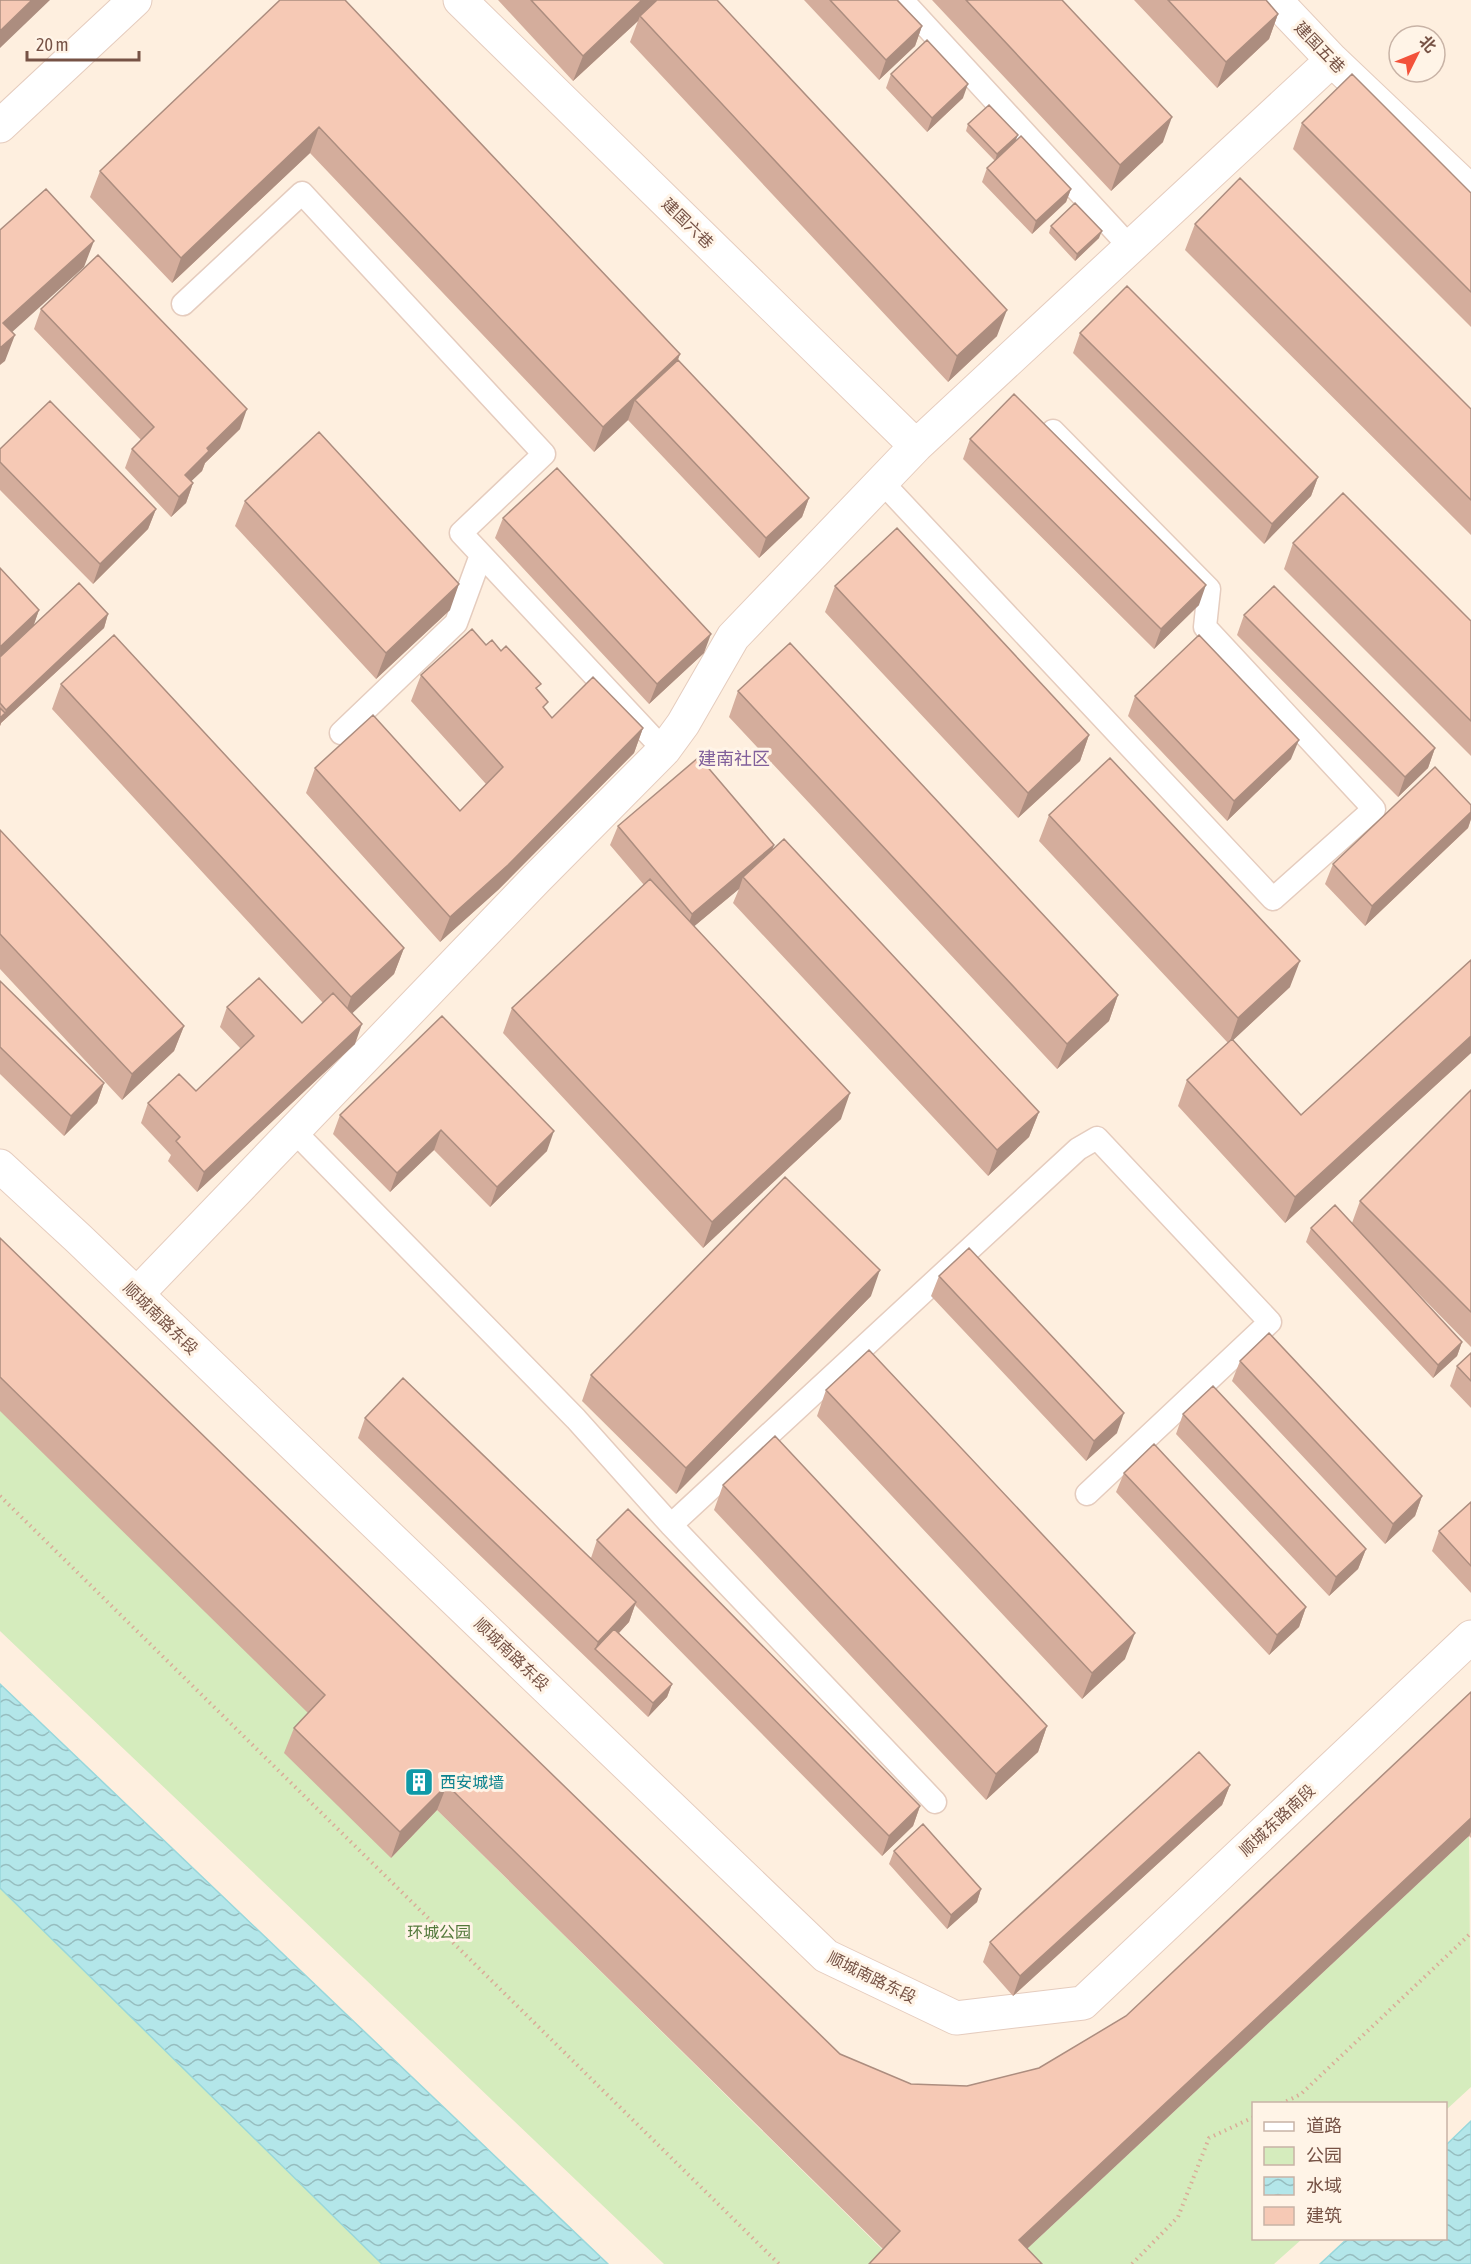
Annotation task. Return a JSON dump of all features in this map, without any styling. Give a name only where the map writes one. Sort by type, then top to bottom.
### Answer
[{"type":"street","points":[[0,126],[135,0]]},
{"type":"street","name":"建国六巷","points":[[460,0],[916,446]]},
{"type":"street","name":"建国五巷","points":[[1275,0],[1332,60],[1471,192]]},
{"type":"street","points":[[137,1294],[536,879],[664,750],[683,724],[733,637],[916,446],[1332,60]]},
{"type":"street","name":"顺城南路东段","points":[[0,1166],[137,1294],[826,1956],[956,2018],[1083,2003]]},
{"type":"street","name":"顺城东路南段","points":[[1083,2003],[1471,1637]]},
{"type":"lane","points":[[902,0],[1130,248]]},
{"type":"lane","points":[[183,304],[302,193],[544,454],[460,533],[664,750]]},
{"type":"lane","points":[[882,482],[1273,899],[1374,809],[1205,627],[1209,589],[1053,431]]},
{"type":"lane","points":[[341,733],[456,623],[481,555]]},
{"type":"lane","points":[[294,1131],[576,1419],[671,1525],[935,1802]]},
{"type":"lane","points":[[671,1525],[1078,1149],[1096,1138],[1270,1322],[1087,1494]]},
{"type":"path","points":[[0,1496],[779,2264]]},
{"type":"path","points":[[1283,2102],[1301,2094],[1471,1933]]},
{"type":"path","points":[[1132,2264],[1178,2217],[1209,2138],[1252,2118]]},
{"type":"green space","name":"环城公园","points":[[0,1408],[330,1722],[391,1858],[437,1810],[890,2257],[884,2264],[664,2264],[0,1631]]},
{"type":"green space","points":[[1469,1836],[1471,2087],[1447,2109],[1447,2102],[1252,2102],[1252,2240],[1301,2240],[1274,2264],[1011,2264]]},
{"type":"green space","points":[[0,1888],[382,2264],[0,2264]]},
{"type":"water","points":[[0,1684],[608,2264],[382,2264],[0,1888]]},
{"type":"water","points":[[1471,2121],[1471,2264],[1320,2264],[1346,2240],[1447,2240],[1447,2144]]},
{"type":"building","points":[[0,0],[32,0],[0,31]]},
{"type":"building","points":[[280,0],[345,0],[680,354],[603,427],[319,127],[181,258],[100,171]]},
{"type":"building","points":[[531,0],[642,0],[583,56]]},
{"type":"building","points":[[657,0],[717,0],[1007,310],[957,356],[640,16]]},
{"type":"building","points":[[830,0],[897,0],[922,26],[886,60]]},
{"type":"building","points":[[966,0],[1062,0],[1172,117],[1120,165]]},
{"type":"building","points":[[1168,0],[1266,0],[1278,14],[1226,62]]},
{"type":"building","points":[[927,40],[968,84],[932,118],[891,74]]},
{"type":"building","points":[[1352,74],[1471,193],[1471,292],[1302,123]]},
{"type":"building","points":[[989,105],[1018,135],[997,154],[968,124]]},
{"type":"building","points":[[1021,136],[1071,189],[1036,221],[987,168]]},
{"type":"building","points":[[1240,178],[1471,409],[1471,500],[1195,224]]},
{"type":"building","points":[[46,189],[94,241],[3,323],[15,335],[0,348],[0,230]]},
{"type":"building","points":[[1075,203],[1102,231],[1077,254],[1051,226]]},
{"type":"building","points":[[98,255],[247,409],[207,448],[209,451],[185,475],[193,483],[179,497],[132,449],[154,427],[41,309]]},
{"type":"building","points":[[1127,286],[1318,477],[1272,524],[1080,333]]},
{"type":"building","points":[[678,360],[809,498],[766,538],[635,400]]},
{"type":"building","points":[[1014,394],[1206,585],[1161,629],[970,439]]},
{"type":"building","points":[[50,401],[156,509],[100,564],[0,462],[0,449]]},
{"type":"building","points":[[319,432],[459,584],[386,653],[245,501]]},
{"type":"building","points":[[557,468],[711,634],[657,684],[503,518]]},
{"type":"building","points":[[1343,493],[1471,621],[1471,721],[1293,543]]},
{"type":"building","points":[[897,528],[1089,735],[1028,793],[835,586]]},
{"type":"building","points":[[0,568],[39,610],[0,647]]},
{"type":"building","points":[[79,583],[108,614],[6,710],[0,703],[0,657]]},
{"type":"building","points":[[1274,586],[1435,748],[1405,777],[1244,615]]},
{"type":"building","points":[[472,629],[486,645],[492,640],[501,651],[506,646],[541,684],[536,688],[548,702],[543,707],[552,718],[593,677],[643,728],[508,865],[450,917],[315,768],[373,715],[460,811],[503,767],[421,675]]},
{"type":"building","points":[[114,635],[404,948],[351,997],[61,684]]},
{"type":"building","points":[[1199,635],[1299,740],[1234,801],[1135,696]]},
{"type":"building","points":[[790,643],[1118,995],[1067,1044],[738,691]]},
{"type":"building","points":[[0,708],[5,713],[0,718]]},
{"type":"building","points":[[699,757],[774,845],[692,914],[618,826]]},
{"type":"building","points":[[1110,758],[1300,961],[1238,1018],[1049,815]]},
{"type":"building","points":[[1435,767],[1471,805],[1471,812],[1372,906],[1333,864]]},
{"type":"building","points":[[0,830],[184,1026],[132,1074],[0,934]]},
{"type":"building","points":[[784,839],[1039,1112],[997,1150],[743,877]]},
{"type":"building","points":[[650,879],[850,1093],[712,1222],[512,1008]]},
{"type":"building","points":[[1471,960],[1471,1036],[1295,1197],[1187,1080],[1232,1039],[1301,1115]]},
{"type":"building","points":[[259,978],[302,1023],[333,993],[362,1024],[204,1172],[176,1141],[180,1137],[148,1103],[179,1074],[196,1091],[254,1036],[227,1007]]},
{"type":"building","points":[[0,981],[104,1083],[71,1116],[0,1047]]},
{"type":"building","points":[[442,1016],[554,1131],[497,1187],[441,1130],[397,1173],[340,1115]]},
{"type":"building","points":[[1471,1090],[1471,1312],[1360,1201]]},
{"type":"building","points":[[785,1177],[880,1270],[686,1468],[591,1375]]},
{"type":"building","points":[[1335,1205],[1462,1342],[1438,1365],[1311,1228]]},
{"type":"building","name":"西安城墙","points":[[0,1238],[840,2054],[911,2084],[967,2086],[1039,2068],[1126,2016],[1471,1692],[1471,1818],[1019,2240],[1042,2264],[869,2264],[900,2231],[447,1785],[400,1832],[294,1728],[325,1695],[0,1377]]},
{"type":"building","points":[[969,1248],[1124,1413],[1094,1441],[939,1276]]},
{"type":"building","points":[[1269,1333],[1422,1496],[1393,1524],[1240,1361]]},
{"type":"building","points":[[869,1350],[1135,1633],[1092,1673],[826,1390]]},
{"type":"building","points":[[1471,1353],[1471,1381],[1457,1366]]},
{"type":"building","points":[[403,1378],[636,1602],[598,1642],[365,1418]]},
{"type":"building","points":[[1213,1386],[1366,1549],[1336,1577],[1183,1414]]},
{"type":"building","points":[[775,1436],[1047,1726],[996,1774],[723,1485]]},
{"type":"building","points":[[1154,1444],[1306,1607],[1277,1635],[1124,1473]]},
{"type":"building","points":[[1471,1502],[1471,1566],[1439,1531]]},
{"type":"building","points":[[628,1509],[920,1806],[889,1836],[597,1540]]},
{"type":"building","points":[[614,1629],[672,1684],[653,1703],[595,1649]]},
{"type":"building","points":[[1199,1752],[1230,1785],[1020,1976],[990,1942]]},
{"type":"building","points":[[923,1824],[981,1889],[951,1915],[894,1851]]},
{"type":"place","name":"西安城墙","points":[[419,1782]]},
{"type":"district","name":"建南社区","points":[[734,759]]}]
